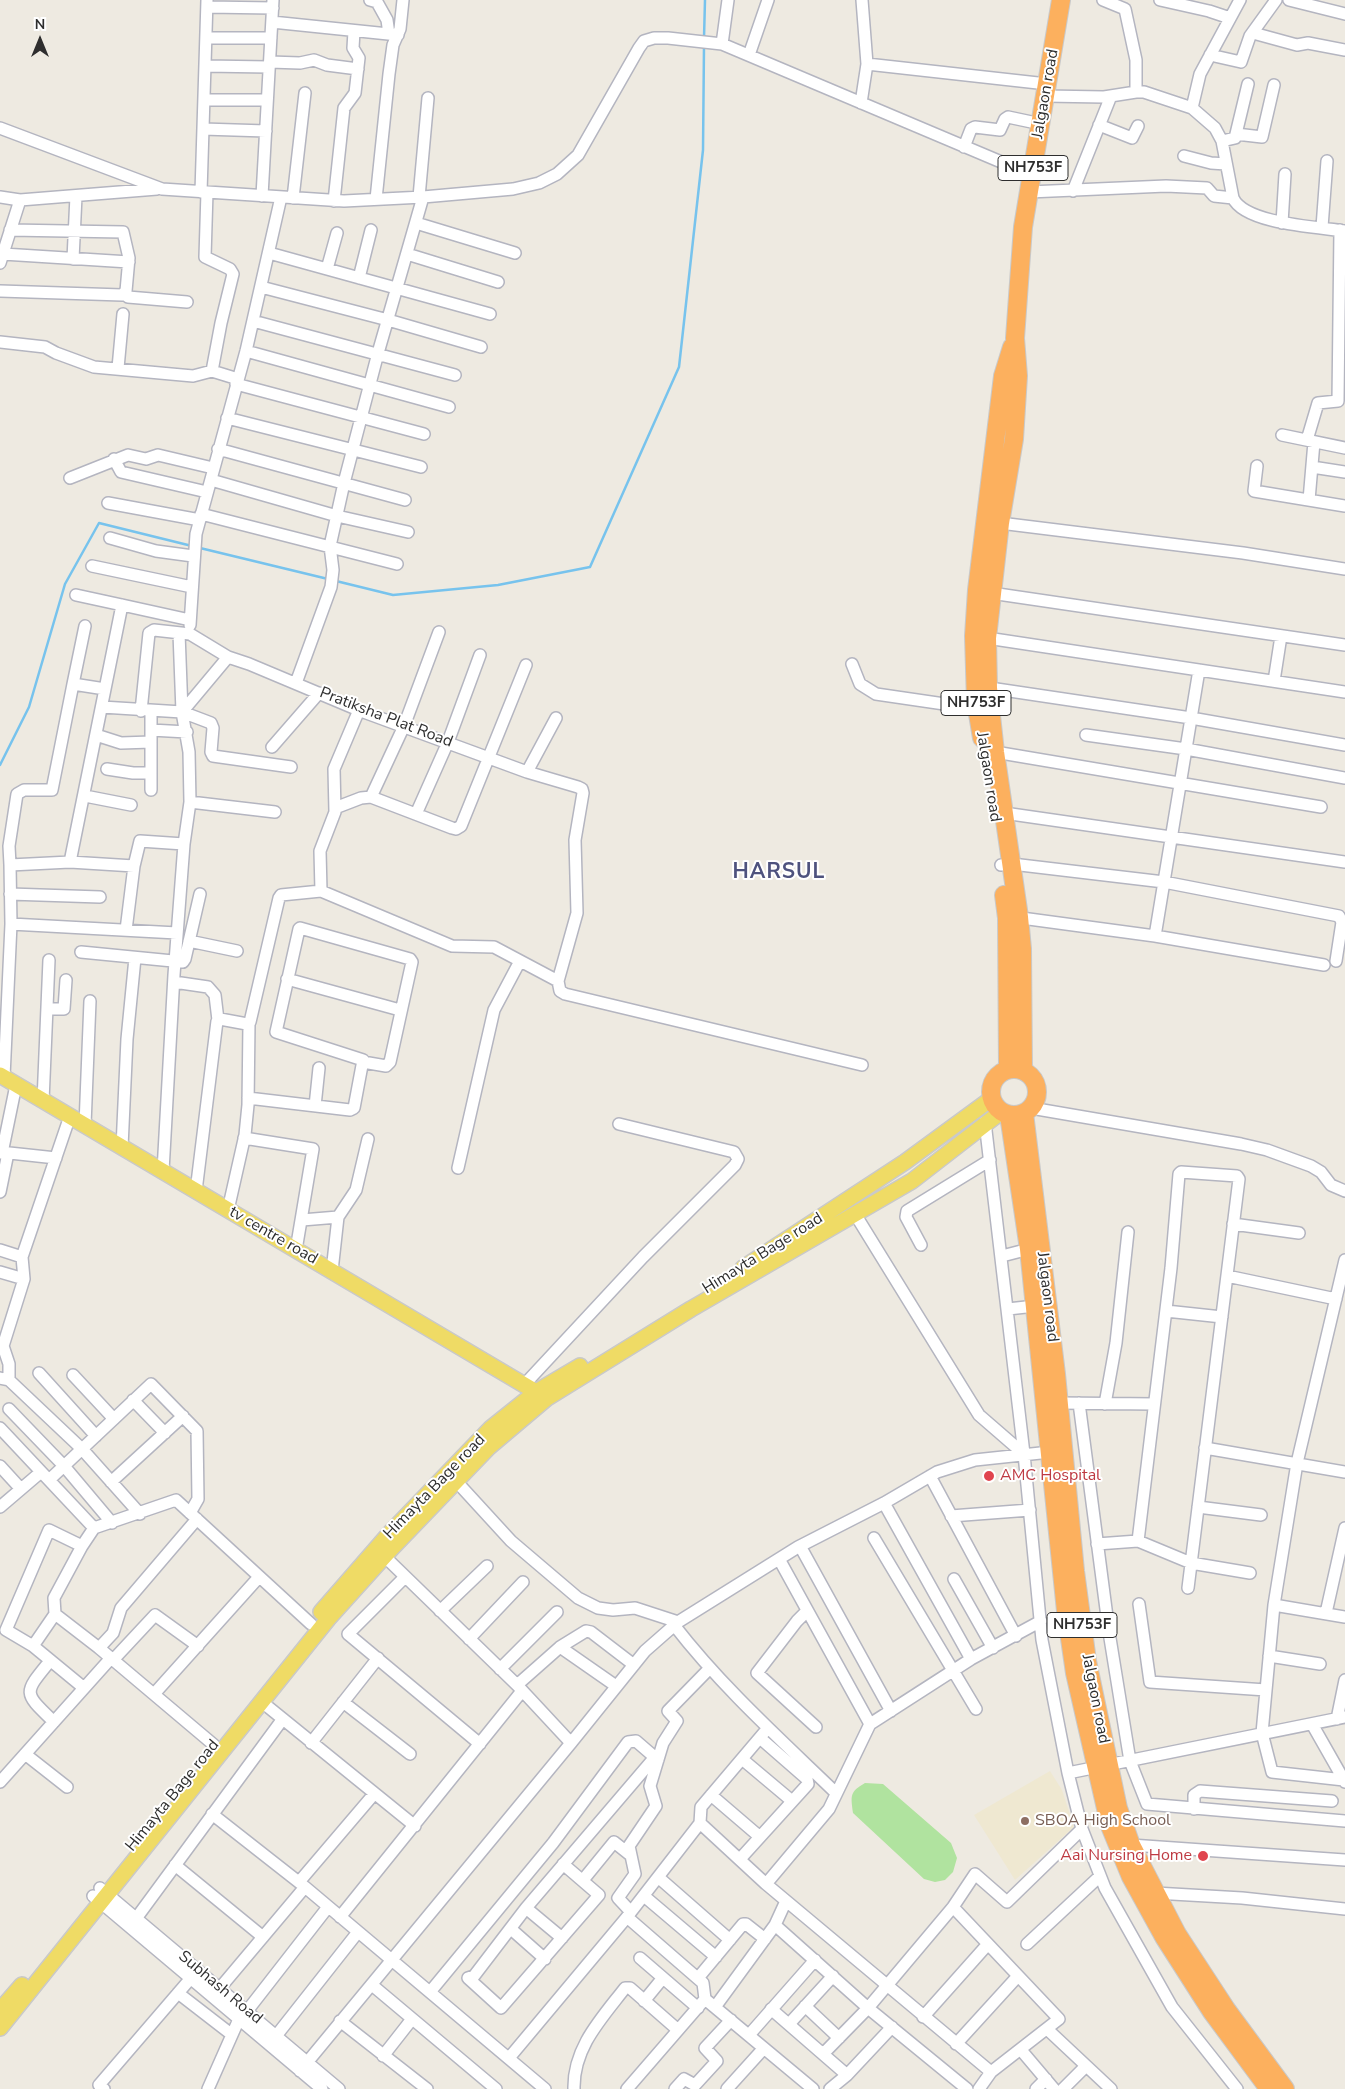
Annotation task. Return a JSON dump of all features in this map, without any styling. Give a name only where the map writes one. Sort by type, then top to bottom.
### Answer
[{"type":"highway","name":"Jalgaon road","points":[[1006,865],[1004,813],[995,752],[980,692],[1000,523],[1014,439],[1018,376],[1015,338],[1023,228],[1061,0]]},
{"type":"highway","name":"Jalgaon road","points":[[1015,338],[1003,376],[977,590],[974,636],[980,692],[1013,917],[1016,1070]]},
{"type":"highway","points":[[1016,1070],[1030,1074],[1037,1087],[1035,1102],[1011,1109],[992,1084],[1001,1072],[1016,1070]]},
{"type":"highway","name":"Jalgaon road","points":[[1011,1109],[1035,1306],[1066,1612],[1075,1673],[1102,1766],[1131,1845],[1155,1893],[1177,1934],[1226,2009],[1285,2089]]},
{"type":"highway","name":"Jalgaon road","points":[[1011,1109],[1059,1403],[1075,1571],[1110,1826],[1131,1877],[1164,1937],[1212,2012],[1269,2089]]},
{"type":"main road","name":"tv centre road","points":[[7,1079],[535,1391]]},
{"type":"main road","points":[[0,2028],[100,1895],[262,1702],[380,1553],[489,1447],[535,1391],[691,1309],[912,1181],[985,1122],[1011,1109]]},
{"type":"main road","name":"Himayta Bage road","points":[[0,2010],[100,1895],[214,1745],[311,1624],[380,1553],[491,1428],[535,1391],[748,1265],[905,1162],[1011,1109]]},
{"type":"street","points":[[370,0],[378,2],[393,34],[376,199]]},
{"type":"street","points":[[272,22],[393,34],[400,29],[403,0]]},
{"type":"street","points":[[722,44],[728,0]]},
{"type":"street","points":[[749,55],[768,0]]},
{"type":"street","points":[[861,104],[867,64],[862,0]]},
{"type":"street","points":[[1103,0],[1125,9],[1136,60],[1136,92]]},
{"type":"street","points":[[1160,0],[1210,10],[1230,18]]},
{"type":"street","points":[[1192,108],[1200,74],[1240,0]]},
{"type":"street","points":[[1210,55],[1242,62],[1249,38],[1276,0]]},
{"type":"street","points":[[1289,0],[1345,14]]},
{"type":"street","points":[[212,371],[233,274],[230,269],[205,257],[203,129],[207,4],[273,4],[262,196]]},
{"type":"street","points":[[334,201],[344,108],[355,95],[358,58],[353,48],[354,31]]},
{"type":"street","points":[[1252,33],[1298,45],[1308,43],[1345,50]]},
{"type":"street","points":[[206,38],[271,38]]},
{"type":"street","points":[[0,197],[20,200],[162,189],[334,201],[421,197],[513,189],[539,184],[557,174],[578,155],[644,41],[654,38],[722,44],[964,147],[1030,184],[1073,191],[1172,186],[1207,188],[1214,196],[1233,198]]},
{"type":"street","points":[[205,66],[270,65],[314,60],[327,65],[358,69]]},
{"type":"street","points":[[867,64],[1046,90],[1111,96],[1144,92],[1192,108],[1215,128],[1222,141],[1233,198],[1237,206],[1244,212],[1282,223],[1343,231],[1338,401],[1318,403],[1311,441],[1312,467],[1309,500]]},
{"type":"street","points":[[1222,141],[1234,139],[1248,84]]},
{"type":"street","points":[[1236,134],[1262,136],[1274,85]]},
{"type":"street","points":[[294,198],[305,93]]},
{"type":"street","points":[[1073,191],[1111,96]]},
{"type":"street","points":[[296,683],[331,587],[333,570],[330,546],[336,516],[378,354],[416,223],[421,197],[428,98]]},
{"type":"street","points":[[204,100],[268,100]]},
{"type":"street","points":[[964,147],[971,129],[974,127],[1000,130],[1005,119],[1008,117],[1041,124]]},
{"type":"street","points":[[1099,125],[1132,138],[1138,126]]},
{"type":"street","points":[[0,128],[162,189]]},
{"type":"street","points":[[203,129],[266,131]]},
{"type":"street","points":[[1184,156],[1212,163],[1226,164]]},
{"type":"street","points":[[1322,228],[1328,161]]},
{"type":"street","points":[[1282,223],[1285,174]]},
{"type":"street","points":[[73,259],[76,196]]},
{"type":"street","points":[[163,1171],[175,962],[184,844],[190,802],[189,752],[182,712],[184,634],[190,620],[196,534],[246,351],[281,197]]},
{"type":"street","points":[[20,200],[10,230],[3,242],[1,259],[73,259],[129,262]]},
{"type":"street","points":[[416,223],[515,253]]},
{"type":"street","points":[[10,230],[124,232],[129,262],[125,294]]},
{"type":"street","points":[[359,278],[371,230]]},
{"type":"street","points":[[328,269],[336,233]]},
{"type":"street","points":[[269,254],[490,314]]},
{"type":"street","points":[[407,254],[498,282]]},
{"type":"street","points":[[261,287],[481,346]]},
{"type":"street","points":[[0,291],[125,294],[128,297],[187,302]]},
{"type":"street","points":[[118,368],[123,314]]},
{"type":"street","points":[[253,321],[455,375]]},
{"type":"street","points":[[0,342],[38,345],[90,366],[193,376],[212,371],[237,382],[424,434]]},
{"type":"street","points":[[246,351],[449,407]]},
{"type":"street","points":[[227,418],[421,467]]},
{"type":"street","points":[[1282,436],[1345,448]]},
{"type":"street","points":[[218,449],[405,500]]},
{"type":"street","points":[[70,478],[128,455],[146,459],[158,455],[214,468]]},
{"type":"street","points":[[114,460],[121,472],[209,486],[408,532]]},
{"type":"street","points":[[1257,466],[1254,491],[1345,506]]},
{"type":"street","points":[[1312,467],[1345,472]]},
{"type":"street","points":[[108,503],[200,517],[330,546],[397,564]]},
{"type":"street","points":[[1000,523],[1244,552],[1345,569]]},
{"type":"street","points":[[110,538],[152,550],[194,553]]},
{"type":"street","points":[[92,566],[192,586]]},
{"type":"street","points":[[992,593],[1345,645]]},
{"type":"street","points":[[76,595],[190,620]]},
{"type":"street","points":[[70,862],[122,605]]},
{"type":"street","points":[[0,1192],[7,1079],[4,1015],[10,894],[9,846],[18,794],[24,790],[52,790],[85,626]]},
{"type":"street","points":[[151,790],[151,736],[146,711],[150,633],[154,630],[184,634]]},
{"type":"street","points":[[371,797],[404,726],[439,632]]},
{"type":"street","name":"Pratiksha Plat Road","points":[[184,634],[228,657],[296,683],[358,710],[527,772],[582,789],[583,793],[575,840],[577,912],[558,981]]},
{"type":"street","points":[[1274,681],[1281,636]]},
{"type":"street","points":[[987,638],[1345,692]]},
{"type":"street","points":[[416,814],[448,742],[480,655]]},
{"type":"street","points":[[182,712],[228,657]]},
{"type":"street","points":[[852,664],[860,684],[876,694],[958,706],[980,692],[1191,718],[1345,745]]},
{"type":"street","points":[[335,808],[361,798],[371,797],[452,828],[461,826],[526,665]]},
{"type":"street","points":[[1155,936],[1182,784],[1199,670]]},
{"type":"street","points":[[73,684],[105,689]]},
{"type":"street","points":[[272,747],[319,693]]},
{"type":"street","points":[[102,707],[182,712],[211,723],[213,728],[211,752],[213,756],[291,767]]},
{"type":"street","points":[[321,891],[320,850],[334,815],[334,769],[358,710]]},
{"type":"street","points":[[527,772],[556,718]]},
{"type":"street","points":[[96,735],[121,743],[151,736],[187,732]]},
{"type":"street","points":[[1086,735],[1186,749],[1345,778]]},
{"type":"street","points":[[995,752],[1321,807]]},
{"type":"street","points":[[107,769],[134,773],[151,773]]},
{"type":"street","points":[[84,796],[132,806]]},
{"type":"street","points":[[190,802],[275,812]]},
{"type":"street","points":[[1004,813],[1345,862]]},
{"type":"street","points":[[126,930],[134,866],[140,841],[184,844]]},
{"type":"street","points":[[10,865],[70,862],[134,866]]},
{"type":"street","points":[[1006,865],[1164,882],[1339,916],[1342,922],[1330,963],[1155,936],[1013,917]]},
{"type":"street","points":[[228,1210],[244,1138],[248,1098],[249,1023],[281,895],[321,891],[452,946],[494,947],[558,981],[560,991],[565,994],[862,1065]]},
{"type":"street","points":[[10,894],[100,897]]},
{"type":"street","points":[[81,952],[175,962],[184,961],[200,894]]},
{"type":"street","points":[[303,928],[410,959],[412,966],[400,1010],[389,1064],[382,1066],[363,1062],[361,1058],[276,1032],[299,929],[303,928]]},
{"type":"street","points":[[7,929],[126,930],[178,933]]},
{"type":"street","points":[[189,942],[237,951]]},
{"type":"street","points":[[122,1147],[127,1039],[135,958]]},
{"type":"street","points":[[44,1101],[49,960]]},
{"type":"street","points":[[458,1168],[494,1010],[520,961]]},
{"type":"street","points":[[287,979],[400,1010]]},
{"type":"street","points":[[47,1009],[64,1009],[66,980]]},
{"type":"street","points":[[174,982],[208,987],[215,995],[218,1020],[196,1191]]},
{"type":"street","points":[[85,1125],[90,1002]]},
{"type":"street","points":[[218,1020],[249,1023]]},
{"type":"street","points":[[248,1098],[350,1110],[354,1108],[363,1062]]},
{"type":"street","points":[[315,1106],[319,1068]]},
{"type":"street","points":[[1011,1109],[1241,1144],[1267,1150],[1317,1169],[1331,1186],[1345,1191]]},
{"type":"street","points":[[70,1116],[22,1256],[24,1279],[1,1346],[9,1364],[5,1379],[82,1449],[140,1514]]},
{"type":"street","points":[[985,1122],[1008,1309],[1041,1621],[1054,1710],[1082,1829],[1100,1876],[1114,1904],[1172,2007],[1237,2089]]},
{"type":"street","points":[[535,1391],[643,1257],[735,1165],[738,1159],[734,1152],[619,1124]]},
{"type":"street","points":[[244,1138],[313,1149],[296,1250]]},
{"type":"street","points":[[332,1271],[338,1217],[356,1190],[368,1139]]},
{"type":"street","points":[[3,1153],[56,1158]]},
{"type":"street","points":[[921,1244],[906,1217],[907,1211],[990,1160]]},
{"type":"street","points":[[1138,1541],[1166,1311],[1179,1173],[1238,1177],[1188,1588]]},
{"type":"street","points":[[855,1214],[979,1415],[1024,1454]]},
{"type":"street","points":[[302,1220],[338,1217]]},
{"type":"street","points":[[1233,1224],[1299,1234]]},
{"type":"street","points":[[1105,1404],[1116,1343],[1128,1232]]},
{"type":"street","points":[[1002,1256],[1028,1249]]},
{"type":"street","points":[[0,1250],[22,1256]]},
{"type":"street","points":[[1312,1724],[1341,1764],[1345,1781],[1272,1772],[1262,1733],[1274,1605],[1297,1462],[1345,1260]]},
{"type":"street","points":[[0,1272],[24,1279]]},
{"type":"street","points":[[1227,1276],[1336,1300]]},
{"type":"street","points":[[1008,1309],[1035,1306]]},
{"type":"street","points":[[1166,1311],[1222,1317]]},
{"type":"street","points":[[39,1373],[96,1436]]},
{"type":"street","points":[[73,1375],[114,1418]]},
{"type":"street","points":[[49,1480],[151,1384],[184,1416],[195,1428],[198,1435],[198,1499],[194,1516],[121,1608],[113,1633],[99,1648]]},
{"type":"street","points":[[133,1400],[165,1433]]},
{"type":"street","points":[[1059,1403],[1154,1404]]},
{"type":"street","points":[[1079,1404],[1110,1641],[1130,1761],[1147,1804],[1345,1821]]},
{"type":"street","points":[[9,1408],[64,1466],[112,1522]]},
{"type":"street","points":[[111,1482],[184,1416]]},
{"type":"street","points":[[2,1433],[94,1528]]},
{"type":"street","points":[[1205,1448],[1297,1462],[1345,1472]]},
{"type":"street","points":[[304,2067],[645,1651],[676,1624],[800,1546],[884,1503],[930,1476],[975,1460],[1050,1452]]},
{"type":"street","points":[[0,1466],[21,1489]]},
{"type":"street","points":[[4,1505],[41,1472]]},
{"type":"street","points":[[930,1476],[1016,1636]]},
{"type":"street","points":[[456,1481],[511,1541],[578,1598],[598,1608],[613,1610],[635,1608],[676,1624],[710,1668],[768,1728],[836,1793]]},
{"type":"street","points":[[214,1745],[99,1648],[55,1614],[53,1604],[56,1593],[94,1528],[140,1514],[176,1500],[311,1624]]},
{"type":"street","points":[[884,1503],[971,1659]]},
{"type":"street","points":[[1198,1507],[1261,1515]]},
{"type":"street","points":[[951,1516],[1030,1510]]},
{"type":"street","points":[[1326,1614],[1345,1528]]},
{"type":"street","points":[[82,1546],[49,1530],[2,1632],[33,1646],[84,1688]]},
{"type":"street","points":[[874,1538],[976,1709]]},
{"type":"street","points":[[1098,1544],[1138,1541],[1191,1563],[1250,1573]]},
{"type":"street","points":[[800,1546],[890,1711]]},
{"type":"street","points":[[380,1553],[520,1688],[571,1743]]},
{"type":"street","points":[[778,1559],[870,1724]]},
{"type":"street","points":[[440,1611],[487,1566]]},
{"type":"street","points":[[154,1694],[259,1577]]},
{"type":"street","points":[[405,1577],[348,1634],[480,1744]]},
{"type":"street","points":[[954,1580],[993,1648]]},
{"type":"street","points":[[469,1639],[523,1582]]},
{"type":"street","points":[[1139,1604],[1150,1682],[1266,1690]]},
{"type":"street","points":[[1274,1605],[1345,1617]]},
{"type":"street","points":[[807,1611],[756,1673],[816,1728]]},
{"type":"street","points":[[500,1669],[557,1612]]},
{"type":"street","points":[[33,1646],[55,1614]]},
{"type":"street","points":[[2,1776],[25,1754],[84,1688],[155,1615],[198,1646]]},
{"type":"street","points":[[766,1884],[829,1809],[870,1724],[971,1659],[1041,1621]]},
{"type":"street","points":[[340,1917],[480,1744],[520,1688],[560,1647],[589,1631],[634,1665]]},
{"type":"street","points":[[560,1647],[616,1686]]},
{"type":"street","points":[[1269,1656],[1320,1664]]},
{"type":"street","points":[[311,1743],[378,1658]]},
{"type":"street","points":[[50,1661],[32,1683],[29,1694],[32,1701],[54,1722]]},
{"type":"street","points":[[627,2089],[702,2003],[703,1983],[629,1914],[618,1898],[635,1874],[630,1854],[630,1844],[656,1806],[650,1789],[657,1759],[663,1743],[677,1721],[669,1713],[669,1710],[710,1668]]},
{"type":"street","points":[[1068,1774],[1341,1718],[1345,1680]]},
{"type":"street","points":[[262,1702],[414,1826]]},
{"type":"street","points":[[343,1702],[410,1754]]},
{"type":"street","points":[[134,1922],[282,1720]]},
{"type":"street","points":[[509,2058],[644,1896],[700,1823],[700,1810],[768,1728]]},
{"type":"street","points":[[740,1859],[808,1784],[807,1779],[760,1738]]},
{"type":"street","points":[[430,1992],[553,1843],[628,1742],[636,1741],[657,1759]]},
{"type":"street","points":[[25,1754],[68,1787]]},
{"type":"street","points":[[563,1864],[599,1895],[501,2008],[468,1978],[474,1976],[526,1908],[563,1864],[657,1759]]},
{"type":"street","points":[[742,1759],[792,1801]]},
{"type":"street","points":[[1194,1809],[1194,1795],[1200,1791],[1332,1801]]},
{"type":"street","points":[[220,1988],[263,1937],[302,1884],[374,1794]]},
{"type":"street","points":[[712,1795],[760,1837]]},
{"type":"street","points":[[212,1814],[302,1884],[545,2089]]},
{"type":"street","points":[[700,1823],[766,1884],[991,2072]]},
{"type":"street","points":[[823,2054],[868,2008],[953,1907],[975,1874],[1007,1902],[1082,1829]]},
{"type":"street","points":[[582,1880],[614,1842],[630,1854]]},
{"type":"street","points":[[1131,1845],[1345,1860]]},
{"type":"street","points":[[175,1866],[263,1937]]},
{"type":"street","points":[[1027,1944],[1100,1876]]},
{"type":"street","points":[[658,1877],[730,1940]]},
{"type":"street","points":[[1155,1893],[1242,1898],[1345,1909]]},
{"type":"street","name":"Subhash Road","points":[[100,1895],[220,1988],[243,2015],[304,2067],[339,2089]]},
{"type":"street","points":[[644,1896],[716,1958]]},
{"type":"street","points":[[716,2007],[766,1938],[786,1901]]},
{"type":"street","points":[[208,2089],[231,2034],[243,2015],[328,1907]]},
{"type":"street","points":[[953,1907],[1059,2019],[991,2072],[980,2089]]},
{"type":"street","points":[[526,1908],[562,1938]]},
{"type":"street","name":"Subhash Road","points":[[134,1922],[191,1978],[276,2036],[322,2089]]},
{"type":"street","points":[[698,1978],[745,1923],[766,1938]]},
{"type":"street","points":[[775,1924],[868,2008],[967,2089]]},
{"type":"street","points":[[511,1929],[545,1959]]},
{"type":"street","points":[[276,2036],[358,1932]]},
{"type":"street","points":[[923,2017],[988,1944]]},
{"type":"street","points":[[640,1958],[662,1979],[702,2003],[716,2007],[813,2089]]},
{"type":"street","points":[[748,2035],[815,1960]]},
{"type":"street","points":[[789,2024],[833,1976]]},
{"type":"street","points":[[956,2044],[1018,1976]]},
{"type":"street","points":[[104,2089],[99,2085],[191,1978]]},
{"type":"street","points":[[644,2001],[662,1979]]},
{"type":"street","points":[[372,1985],[496,2089]]},
{"type":"street","points":[[574,2089],[574,2070],[589,2034],[625,1988],[630,1988],[678,2030]]},
{"type":"street","points":[[178,1993],[231,2034]]},
{"type":"street","points":[[805,2006],[839,2038]]},
{"type":"street","points":[[771,2009],[847,2075]]},
{"type":"street","points":[[383,2056],[412,2019]]},
{"type":"street","points":[[675,2089],[684,2079],[695,2085],[717,2061],[705,2048],[731,2020]]},
{"type":"street","points":[[340,2021],[427,2089]]},
{"type":"street","points":[[830,2089],[847,2075],[892,2027]]},
{"type":"street","points":[[1048,2029],[1111,2089]]},
{"type":"street","points":[[727,2089],[764,2048]]},
{"type":"street","points":[[1021,2050],[1054,2089]]},
{"type":"street","points":[[1062,2089],[1086,2066]]},
{"type":"street","points":[[1036,2089],[1046,2079]]},
{"type":"shaded area","name":"SBOA High School","points":[[1050,1771],[1062,1790],[1074,1827],[1015,1880],[974,1815]]},
{"type":"green space","points":[[865,1783],[883,1784],[951,1843],[957,1858],[953,1872],[945,1880],[935,1882],[924,1879],[853,1813],[852,1795],[856,1789]]},
{"type":"waterway","points":[[704,38],[705,0]]},
{"type":"waterway","points":[[336,581],[393,595],[498,585],[590,567],[679,367],[703,150],[704,46]]},
{"type":"waterway","points":[[0,765],[29,707],[65,584],[99,523],[192,546]]},
{"type":"waterway","points":[[200,548],[328,579]]},
{"type":"place","name":"AMC Hospital","points":[[989,1476]]},
{"type":"place","name":"SBOA High School","points":[[1025,1821]]},
{"type":"place","name":"Aai Nursing Home","points":[[1203,1856]]},
{"type":"district","name":"HARSUL","points":[[779,873]]}]
